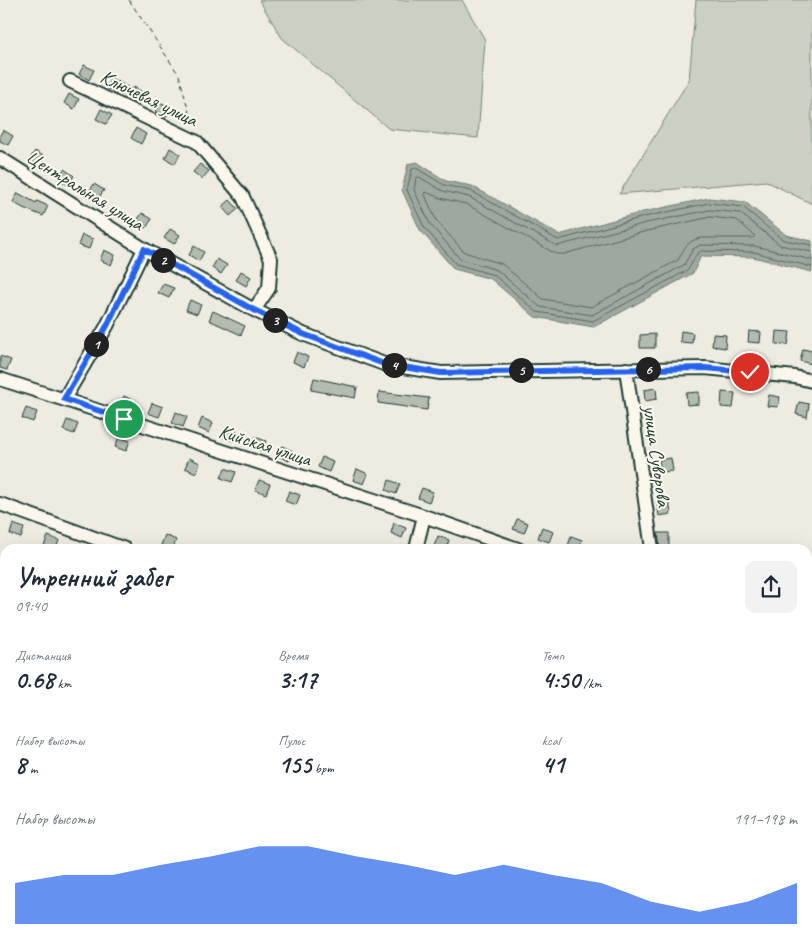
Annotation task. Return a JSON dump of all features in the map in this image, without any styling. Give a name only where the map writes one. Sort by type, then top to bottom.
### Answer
[{"type":"street","name":"Ключевая улица","points":[[70,81],[197,142],[243,197],[272,259],[269,288],[254,310]]},
{"type":"street","name":"Центральная улица","points":[[0,158],[144,249],[254,310],[303,334],[384,364],[441,373],[705,368],[795,377],[812,381]]},
{"type":"street","points":[[64,399],[107,326],[144,249]]},
{"type":"street","name":"улица Суворова","points":[[626,369],[651,544]]},
{"type":"street","name":"Кийская улица","points":[[0,379],[424,516],[504,544]]},
{"type":"street","points":[[0,504],[111,544]]},
{"type":"street","points":[[417,544],[424,516]]},
{"type":"path","points":[[129,0],[180,75],[197,142]]},
{"type":"shaded area","points":[[259,0],[462,0],[485,40],[478,138],[389,129],[282,38]]},
{"type":"shaded area","points":[[696,0],[812,0],[812,204],[766,181],[619,194],[689,80]]},
{"type":"water","points":[[417,162],[446,181],[472,186],[559,235],[643,212],[709,198],[745,202],[786,235],[812,241],[812,272],[753,257],[701,256],[693,273],[594,327],[535,317],[491,279],[454,269],[420,230],[402,190],[408,164]]},
{"type":"building","points":[[84,65],[94,70],[89,80],[79,74]]},
{"type":"building","points":[[111,78],[133,90],[134,87],[144,93],[139,102],[118,91],[116,93],[106,88]]},
{"type":"building","points":[[69,94],[79,99],[74,109],[64,103]]},
{"type":"building","points":[[160,102],[171,108],[166,117],[155,112]]},
{"type":"building","points":[[101,109],[112,115],[106,124],[96,119]]},
{"type":"building","points":[[136,128],[146,134],[141,144],[131,138]]},
{"type":"building","points":[[3,130],[13,136],[8,145],[0,141],[0,135]]},
{"type":"building","points":[[170,148],[180,154],[175,164],[165,158]]},
{"type":"building","points":[[35,151],[45,157],[39,167],[29,160]]},
{"type":"building","points":[[200,164],[209,171],[202,179],[193,172]]},
{"type":"building","points":[[64,169],[74,176],[68,185],[58,179]]},
{"type":"building","points":[[94,184],[104,190],[98,199],[88,193]]},
{"type":"building","points":[[18,193],[36,203],[37,201],[48,206],[43,216],[13,202]]},
{"type":"building","points":[[230,200],[238,209],[230,216],[222,207]]},
{"type":"building","points":[[142,213],[152,219],[146,228],[136,222]]},
{"type":"building","points":[[170,229],[180,235],[174,244],[164,238]]},
{"type":"building","points":[[82,235],[93,239],[89,249],[78,245]]},
{"type":"building","points":[[194,246],[204,252],[199,261],[189,255]]},
{"type":"building","points":[[104,250],[115,255],[111,265],[100,260]]},
{"type":"building","points":[[217,259],[227,265],[221,274],[212,268]]},
{"type":"building","points":[[241,271],[251,277],[246,286],[236,280]]},
{"type":"building","points":[[163,284],[174,288],[169,298],[158,293]]},
{"type":"building","points":[[190,300],[201,305],[197,314],[186,310]]},
{"type":"building","points":[[213,311],[245,326],[241,335],[209,320]]},
{"type":"building","points":[[681,331],[693,333],[692,343],[680,342]]},
{"type":"building","points":[[749,331],[761,332],[760,343],[748,342]]},
{"type":"building","points":[[777,331],[790,332],[788,345],[776,344]]},
{"type":"building","points":[[655,334],[655,348],[640,348],[640,335]]},
{"type":"building","points":[[713,334],[726,335],[725,348],[712,346]]},
{"type":"building","points":[[803,349],[812,351],[812,364],[800,361]]},
{"type":"building","points":[[297,352],[308,357],[304,367],[293,362]]},
{"type":"building","points":[[0,356],[11,360],[7,370],[0,368]]},
{"type":"building","points":[[314,378],[357,387],[355,398],[311,390]]},
{"type":"building","points":[[656,388],[657,399],[645,401],[644,390]]},
{"type":"building","points":[[379,392],[429,398],[427,410],[378,403]]},
{"type":"building","points":[[699,392],[699,404],[687,405],[686,393]]},
{"type":"building","points":[[722,392],[735,393],[733,408],[721,407]]},
{"type":"building","points":[[769,395],[780,397],[778,407],[767,406]]},
{"type":"building","points":[[124,396],[134,401],[131,411],[120,406]]},
{"type":"building","points":[[799,402],[809,404],[807,417],[796,414]]},
{"type":"building","points":[[152,403],[163,407],[159,417],[148,413]]},
{"type":"building","points":[[26,408],[37,412],[33,422],[22,418]]},
{"type":"building","points":[[176,412],[187,417],[183,427],[172,423]]},
{"type":"building","points":[[202,418],[213,423],[209,433],[198,428]]},
{"type":"building","points":[[67,420],[78,424],[74,434],[63,430]]},
{"type":"building","points":[[226,427],[237,431],[233,441],[222,437]]},
{"type":"building","points":[[119,437],[130,441],[126,451],[115,447]]},
{"type":"building","points":[[255,437],[266,441],[262,451],[251,447]]},
{"type":"building","points":[[282,446],[293,451],[289,461],[278,456]]},
{"type":"building","points":[[322,457],[333,462],[329,472],[318,467]]},
{"type":"building","points":[[189,458],[200,463],[196,473],[185,468]]},
{"type":"building","points":[[671,458],[673,471],[661,472],[659,460]]},
{"type":"building","points":[[225,468],[236,472],[232,482],[221,478]]},
{"type":"building","points":[[357,469],[368,474],[364,484],[353,480]]},
{"type":"building","points":[[259,480],[270,484],[266,494],[255,490]]},
{"type":"building","points":[[389,480],[400,484],[396,494],[386,490]]},
{"type":"building","points":[[422,488],[433,492],[429,502],[418,498]]},
{"type":"building","points":[[289,491],[300,495],[296,505],[285,501]]},
{"type":"building","points":[[669,500],[671,514],[659,516],[657,501]]},
{"type":"building","points":[[517,519],[528,523],[524,533],[513,529]]},
{"type":"building","points":[[394,523],[406,528],[402,538],[391,533]]},
{"type":"building","points":[[13,524],[24,528],[21,538],[10,534]]},
{"type":"building","points":[[542,527],[553,532],[549,542],[538,538]]},
{"type":"building","points":[[658,533],[669,533],[669,544],[659,544]]},
{"type":"building","points":[[165,535],[176,540],[175,544],[161,544]]},
{"type":"building","points":[[48,536],[59,540],[58,544],[45,544]]},
{"type":"building","points":[[438,536],[449,540],[448,544],[435,544]]},
{"type":"building","points":[[571,536],[582,540],[581,544],[569,544]]},
{"type":"route","points":[[124,419],[64,399],[107,326],[144,249],[254,310],[303,334],[384,364],[441,373],[705,368],[750,372]]}]
